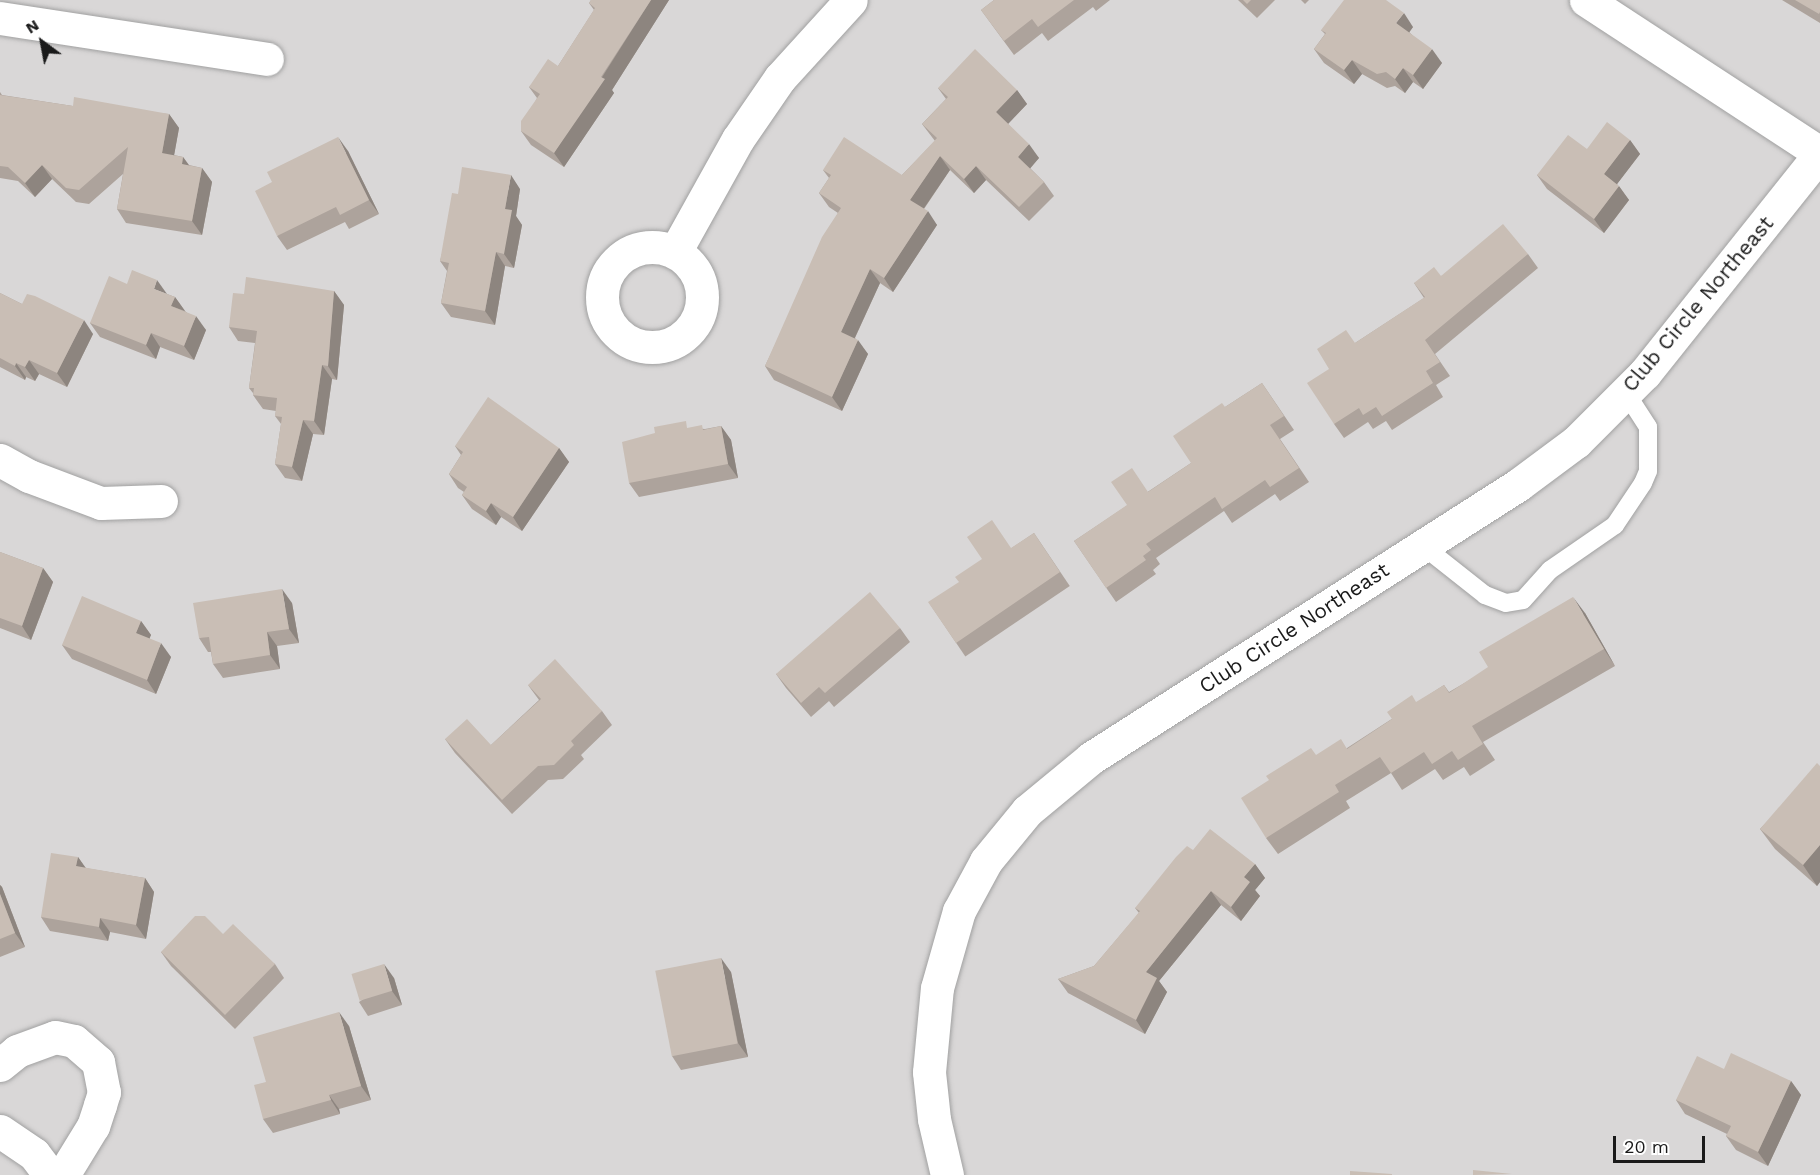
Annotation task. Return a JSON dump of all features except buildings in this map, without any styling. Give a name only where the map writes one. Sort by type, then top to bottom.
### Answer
[{"type":"street","points":[[675,252],[738,139],[780,78],[851,0]]},
{"type":"street","points":[[1586,0],[1820,154]]},
{"type":"street","points":[[0,18],[267,59]]},
{"type":"street","name":"Club Circle Northeast","points":[[947,1175],[934,1119],[929,1072],[937,988],[959,911],[986,861],[1027,811],[1091,758],[1423,546],[1568,448],[1626,393],[1820,154]]},
{"type":"street","points":[[0,460],[29,476],[101,502],[161,501]]},
{"type":"street","points":[[0,1065],[16,1051],[56,1037],[74,1041],[98,1062],[103,1083],[100,1105],[93,1126],[63,1175]]},
{"type":"street","points":[[0,1131],[34,1154],[50,1175]]},
{"type":"lane","points":[[1423,546],[1485,595],[1506,603],[1522,600],[1550,570],[1615,525],[1643,483],[1648,471],[1648,427],[1626,393]]},
{"type":"shaded area","points":[[0,0],[1820,0],[1820,1175],[0,1175]]}]
